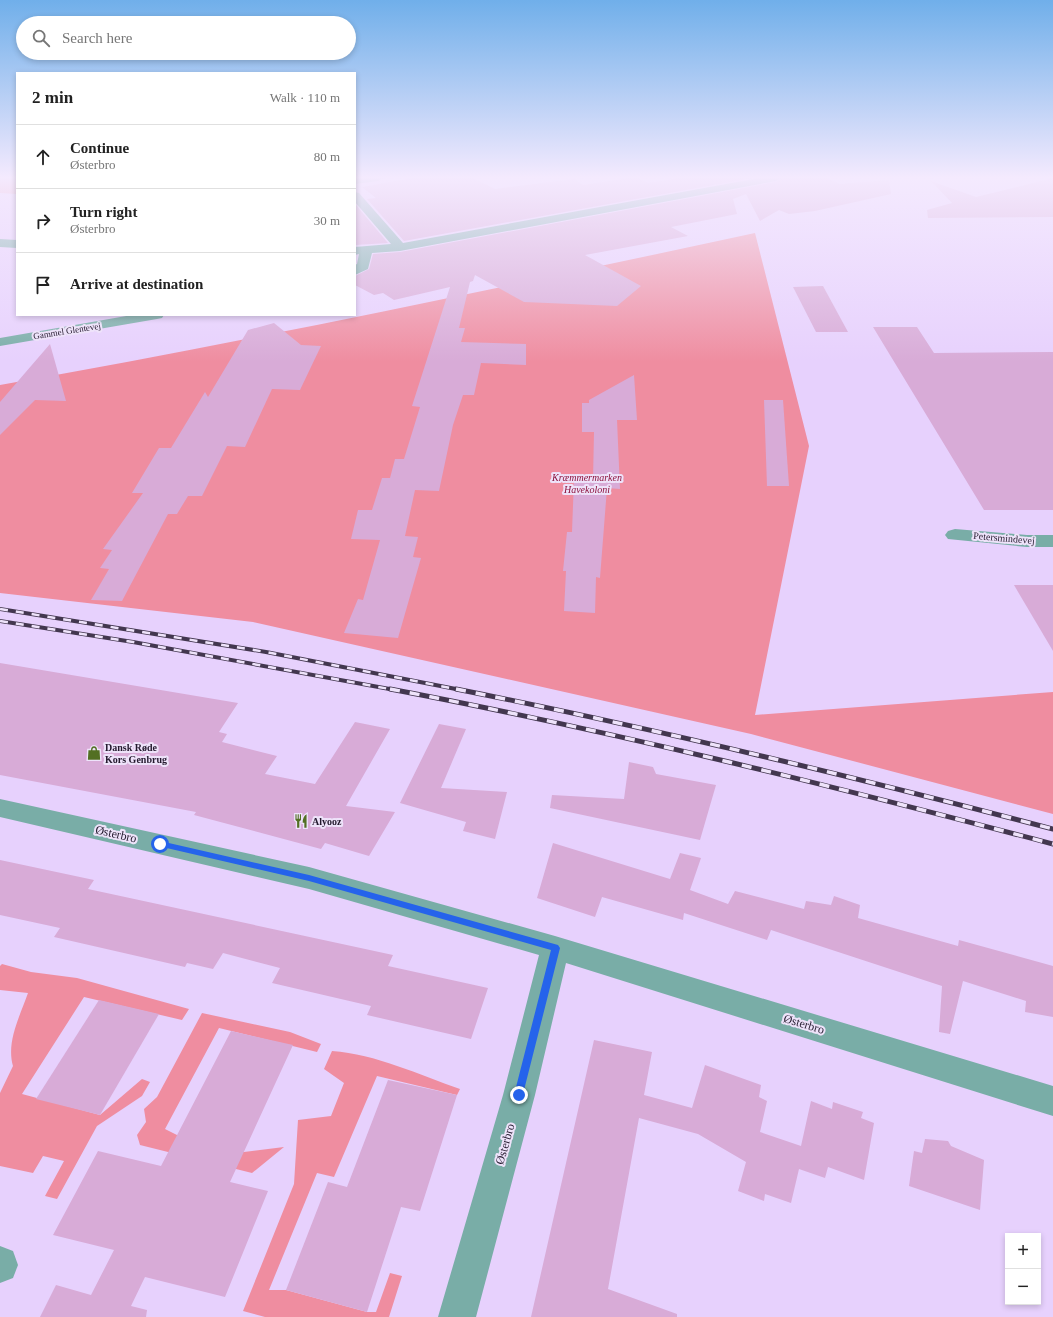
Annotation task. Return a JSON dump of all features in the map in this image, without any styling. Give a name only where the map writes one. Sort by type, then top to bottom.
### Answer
[{"type":"street","points":[[393,239],[400,247]]},
{"type":"street","points":[[356,270],[363,266],[361,250],[400,247],[441,239]]},
{"type":"street","name":"Gammel Glentevej","points":[[0,342],[151,316]]},
{"type":"street","name":"Petersmindevej","points":[[956,535],[1027,541],[1053,541]]},
{"type":"street","name":"Østerbro","points":[[0,808],[309,878],[555,948],[1053,1101]]},
{"type":"street","name":"Østerbro","points":[[457,1317],[519,1095],[555,948]]},
{"type":"green space","name":"Kræmmermarken Havekoloni","points":[[725,239],[757,239],[809,446],[755,715],[1053,692],[1053,814],[751,734],[253,622],[0,593],[0,385],[189,350]]},
{"type":"green space","points":[[2,964],[31,972],[77,978],[189,1009],[182,1020],[84,997],[22,1094],[100,1115],[142,1079],[150,1082],[142,1096],[97,1126],[57,1199],[45,1196],[64,1161],[43,1156],[33,1173],[0,1166],[0,1093],[13,1066],[11,1048],[13,1038],[28,993],[0,990],[0,966]]},
{"type":"green space","points":[[202,1013],[290,1032],[321,1044],[317,1052],[219,1028],[165,1129],[177,1135],[244,1152],[284,1147],[252,1173],[140,1145],[137,1135],[146,1122],[144,1109],[157,1097]]},
{"type":"green space","points":[[332,1051],[365,1056],[460,1089],[457,1095],[377,1076],[334,1177],[317,1173],[269,1290],[286,1290],[367,1312],[376,1312],[390,1273],[402,1276],[389,1317],[265,1317],[243,1311],[294,1184],[298,1120],[331,1116],[344,1083],[324,1069]]},
{"type":"building","points":[[356,239],[385,239],[388,243],[356,245]]},
{"type":"building","points":[[467,239],[669,239],[585,255],[641,286],[617,306],[524,302],[475,275],[473,281],[470,282],[459,328],[465,328],[461,342],[526,344],[526,365],[481,363],[474,395],[463,395],[453,425],[439,491],[415,490],[405,536],[418,537],[413,557],[421,558],[398,638],[344,633],[358,599],[363,600],[380,540],[351,539],[358,510],[372,510],[382,478],[390,478],[395,459],[404,459],[420,407],[412,406],[450,287],[394,300],[383,293],[374,295],[356,286],[356,276],[369,269],[373,254],[400,252]]},
{"type":"building","points":[[823,286],[848,332],[816,332],[793,287]]},
{"type":"building","points":[[274,323],[301,345],[321,346],[300,390],[272,389],[245,447],[227,446],[202,496],[188,496],[177,514],[168,514],[122,601],[91,600],[109,569],[100,568],[112,550],[103,549],[143,493],[132,493],[159,448],[171,448],[205,392],[208,397],[248,330]]},
{"type":"building","points":[[873,327],[917,327],[934,353],[1053,352],[1053,510],[984,510]]},
{"type":"building","points":[[50,344],[66,401],[35,400],[0,435],[0,402]]},
{"type":"building","points":[[634,375],[637,420],[617,420],[620,489],[607,488],[600,578],[596,577],[595,613],[564,611],[566,571],[563,571],[567,532],[572,532],[574,479],[593,480],[594,432],[582,432],[582,403],[589,403],[589,400]]},
{"type":"building","points":[[764,400],[783,400],[789,486],[767,486]]},
{"type":"building","points":[[1014,585],[1053,585],[1053,651]]},
{"type":"building","points":[[0,663],[238,703],[219,732],[227,734],[222,742],[277,756],[265,774],[315,784],[355,722],[390,729],[346,806],[395,812],[369,856],[325,843],[321,849],[194,815],[196,812],[0,775]]},
{"type":"building","points":[[439,724],[466,729],[441,788],[507,792],[495,839],[463,831],[466,822],[400,803]]},
{"type":"building","points":[[629,762],[653,767],[656,774],[716,785],[700,840],[550,808],[552,795],[624,799]]},
{"type":"building","points":[[553,843],[670,879],[680,853],[701,858],[690,890],[728,904],[735,891],[804,909],[806,901],[831,905],[834,896],[860,905],[858,918],[958,946],[959,940],[1053,966],[1053,1017],[1025,1012],[1026,1001],[963,981],[950,1034],[939,1032],[942,986],[771,930],[767,940],[684,913],[683,920],[602,897],[595,917],[537,898]]},
{"type":"building","points":[[0,860],[94,880],[88,889],[393,955],[388,966],[488,988],[471,1039],[367,1015],[371,1006],[272,983],[280,968],[223,953],[213,969],[187,963],[185,967],[54,937],[60,928],[0,915]]},
{"type":"building","points":[[99,1000],[159,1014],[100,1115],[36,1099]]},
{"type":"building","points":[[231,1031],[293,1045],[230,1182],[268,1191],[225,1297],[145,1277],[131,1306],[147,1310],[146,1317],[40,1317],[56,1285],[91,1295],[114,1250],[53,1235],[98,1151],[161,1166]]},
{"type":"building","points":[[594,1040],[652,1052],[644,1095],[692,1108],[705,1065],[761,1085],[759,1097],[767,1101],[760,1132],[801,1146],[811,1101],[832,1109],[833,1102],[863,1112],[861,1118],[874,1123],[864,1180],[828,1167],[825,1178],[799,1169],[791,1203],[765,1194],[764,1201],[738,1191],[746,1162],[698,1134],[639,1118],[608,1289],[677,1314],[677,1317],[531,1317]]},
{"type":"building","points":[[388,1080],[457,1095],[420,1211],[401,1207],[367,1312],[286,1290],[328,1182],[347,1187]]},
{"type":"building","points":[[925,1139],[948,1141],[951,1146],[984,1160],[980,1210],[909,1186],[914,1151],[922,1153]]},
{"type":"railway","points":[[0,609],[266,652],[461,690]]},
{"type":"railway","points":[[0,621],[133,642],[395,690]]},
{"type":"railway","points":[[390,689],[473,705],[723,760],[1053,844]]},
{"type":"railway","points":[[456,689],[461,690]]},
{"type":"railway","points":[[461,690],[606,720],[756,754],[1053,829]]},
{"type":"place","name":"Dansk Røde Kors Genbrug","points":[[94,753]]},
{"type":"place","name":"Alyooz","points":[[301,821]]},
{"type":"route","points":[[160,844],[309,878],[555,948],[519,1095]]}]
